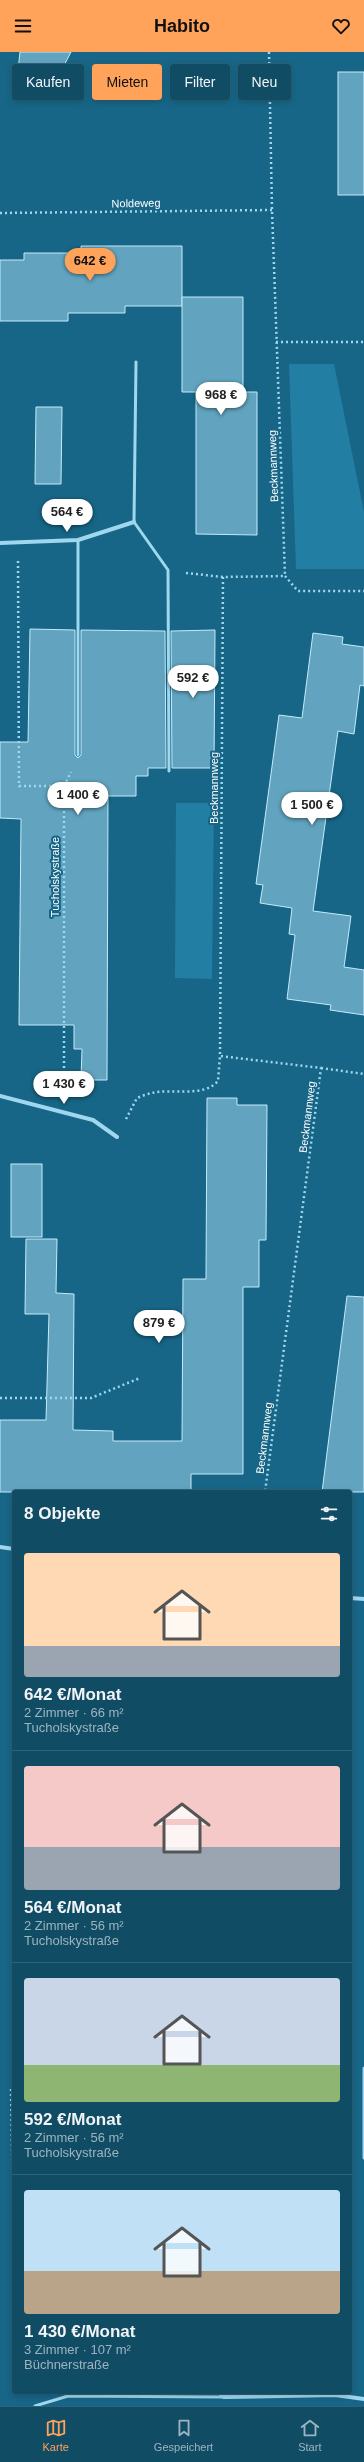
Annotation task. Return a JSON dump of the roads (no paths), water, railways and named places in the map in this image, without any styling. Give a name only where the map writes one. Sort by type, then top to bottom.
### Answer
[{"type":"street","points":[[0,543],[78,540],[134,522]]},
{"type":"street","points":[[0,1096],[93,1120],[117,1137]]},
{"type":"street","points":[[0,1547],[12,1549]]},
{"type":"street","points":[[352,1598],[364,1599]]},
{"type":"street","points":[[224,2397],[335,2395],[364,2399]]},
{"type":"lane","points":[[136,362],[134,522],[168,570],[169,772]]},
{"type":"lane","points":[[78,540],[78,755]]},
{"type":"lane","points":[[364,2068],[364,2158]]},
{"type":"lane","points":[[220,2394],[224,2397]]},
{"type":"lane","points":[[35,2406],[68,2396],[224,2397]]}]
